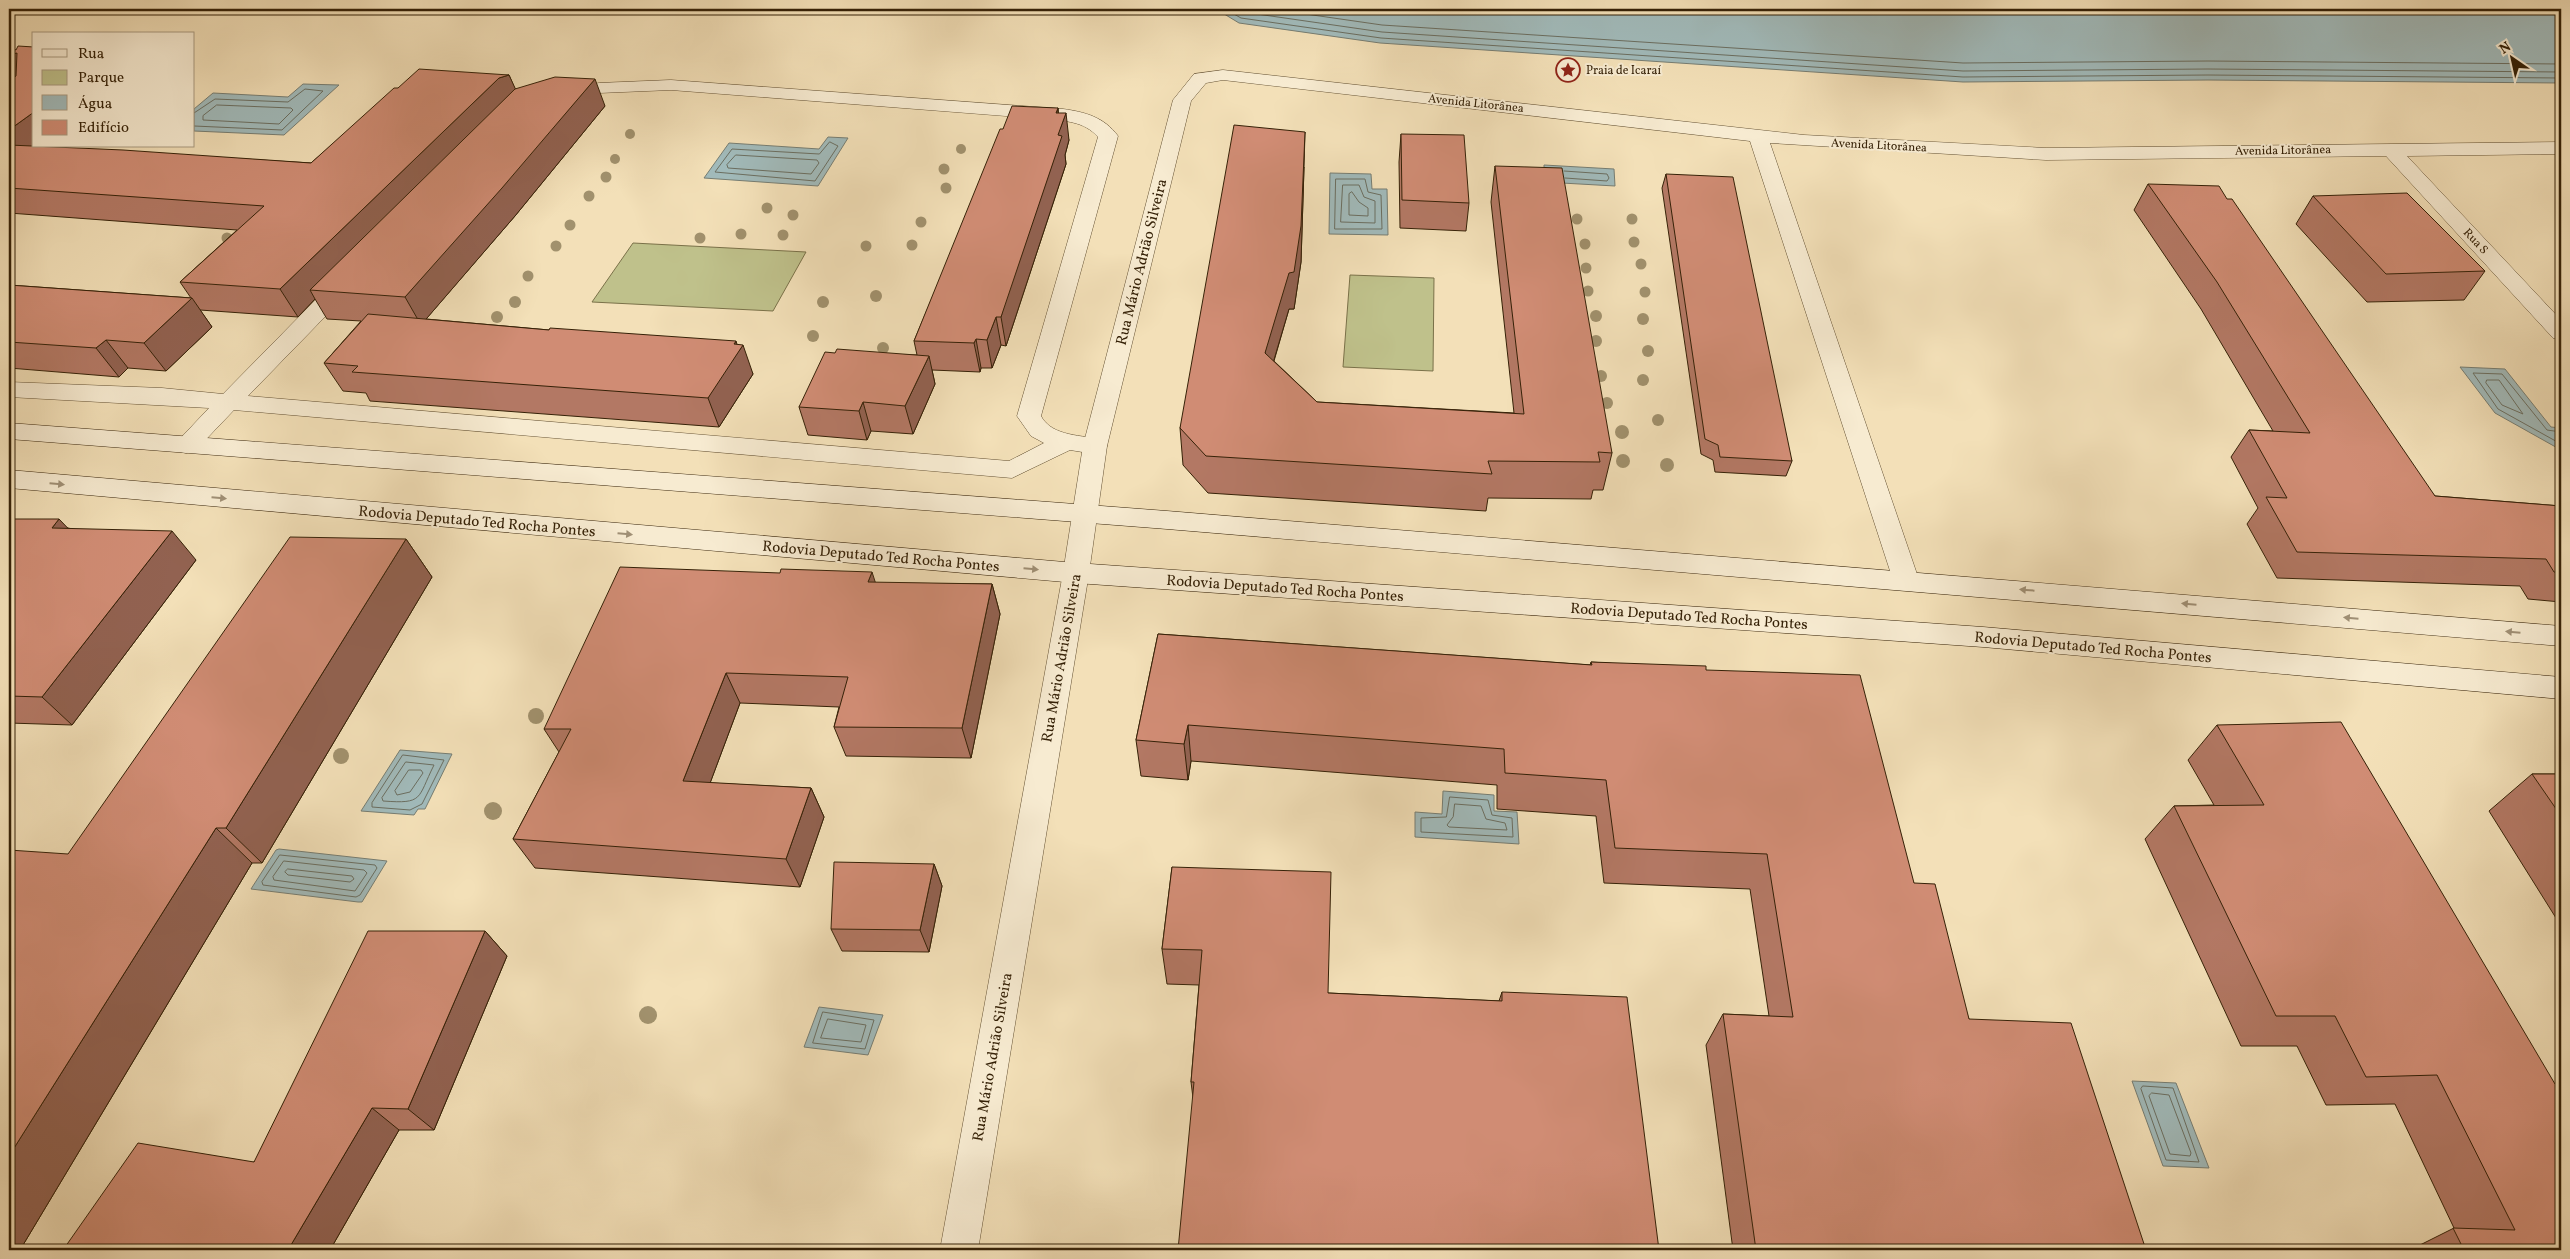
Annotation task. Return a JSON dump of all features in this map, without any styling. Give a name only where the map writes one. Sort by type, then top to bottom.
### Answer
[{"type":"main road","name":"Avenida Litorânea","points":[[1200,78],[1223,75],[1813,141],[2046,154],[2561,148]]},
{"type":"main road","name":"Rua Mário Adrião Silveira","points":[[959,1250],[1076,573],[1094,446],[1182,100],[1200,78]]},
{"type":"main road","points":[[544,99],[599,88],[671,85],[1045,113],[1085,117],[1101,126],[1108,136],[1029,416],[1035,430],[1068,441],[1094,446]]},
{"type":"main road","points":[[1758,135],[1906,580]]},
{"type":"main road","name":"Rua S","points":[[2390,149],[2561,333]]},
{"type":"main road","points":[[186,445],[358,270]]},
{"type":"main road","points":[[9,390],[162,396],[1012,470],[1068,441]]},
{"type":"main road","points":[[9,431],[1083,513],[2561,636]]},
{"type":"main road","name":"Rodovia Deputado Ted Rocha Pontes","points":[[9,479],[1076,573],[1983,637],[2561,688]]},
{"type":"green space","points":[[633,243],[806,252],[773,311],[592,302]]},
{"type":"green space","points":[[1350,275],[1434,278],[1433,371],[1343,367]]},
{"type":"water","points":[[1216,9],[2561,9],[2561,83],[2208,80],[1963,82],[1380,43],[1239,23]]},
{"type":"water","points":[[303,84],[339,85],[284,135],[195,131],[195,108],[213,93],[288,97]]},
{"type":"water","points":[[828,137],[848,138],[818,186],[704,178],[729,143],[819,149]]},
{"type":"water","points":[[1544,165],[1614,169],[1615,186],[1544,182]]},
{"type":"water","points":[[1330,173],[1371,174],[1372,189],[1387,189],[1388,235],[1329,234]]},
{"type":"water","points":[[2460,367],[2505,369],[2551,427],[2561,428],[2561,450],[2495,413]]},
{"type":"water","points":[[400,750],[452,754],[425,809],[418,809],[414,815],[361,811]]},
{"type":"water","points":[[1443,791],[1494,795],[1494,811],[1517,812],[1519,844],[1415,837],[1415,812],[1442,814]]},
{"type":"water","points":[[276,850],[387,861],[362,902],[251,889]]},
{"type":"water","points":[[819,1007],[883,1015],[868,1055],[804,1047]]},
{"type":"water","points":[[2132,1081],[2176,1083],[2209,1168],[2163,1166]]},
{"type":"building","points":[[9,46],[16,50],[18,46],[32,47],[32,113],[9,130],[9,81],[16,76],[17,53],[9,55]]},
{"type":"building","points":[[419,69],[509,75],[499,78],[280,289],[180,282],[264,206],[9,188],[9,145],[32,146],[32,148],[123,150],[311,163],[394,88],[398,88]]},
{"type":"building","points":[[555,77],[595,79],[502,188],[405,297],[310,290],[515,89]]},
{"type":"building","points":[[1012,106],[1058,108],[1056,113],[1066,113],[1058,135],[1062,136],[1001,317],[996,317],[987,340],[976,339],[974,343],[914,341],[1000,129],[1003,129]]},
{"type":"building","points":[[1234,125],[1305,132],[1301,226],[1294,272],[1289,273],[1265,353],[1317,402],[1524,414],[1495,166],[1562,168],[1612,453],[1598,452],[1600,462],[1488,461],[1492,474],[1206,456],[1180,428]]},
{"type":"building","points":[[1401,134],[1464,135],[1469,203],[1402,200]]},
{"type":"building","points":[[1666,174],[1733,177],[1792,461],[1720,457],[1718,445],[1705,439]]},
{"type":"building","points":[[2148,184],[2219,186],[2227,199],[2232,199],[2435,496],[2561,506],[2561,573],[2554,572],[2546,559],[2297,552],[2266,497],[2287,498],[2249,430],[2310,433],[2217,282]]},
{"type":"building","points":[[2407,193],[2485,271],[2386,274],[2313,196]]},
{"type":"building","points":[[9,285],[192,298],[144,343],[106,340],[96,348],[9,342]]},
{"type":"building","points":[[368,314],[549,330],[550,328],[736,341],[734,344],[743,345],[708,398],[352,372],[358,366],[324,363]]},
{"type":"building","points":[[837,349],[929,356],[905,406],[863,402],[859,411],[799,407],[825,352],[835,353]]},
{"type":"building","points":[[9,519],[59,519],[52,528],[172,531],[42,697],[9,696]]},
{"type":"building","points":[[290,537],[406,539],[226,828],[216,828],[9,1156],[9,850],[68,854]]},
{"type":"building","points":[[620,567],[780,573],[781,569],[872,572],[868,582],[992,584],[962,728],[834,727],[848,677],[726,673],[683,781],[811,788],[786,859],[513,839],[571,729],[544,729]]},
{"type":"building","points":[[1158,634],[1592,665],[1591,662],[1706,666],[1706,670],[1860,675],[1914,883],[1935,884],[1969,1019],[2071,1023],[2146,1250],[1756,1250],[1723,1014],[1793,1017],[1767,854],[1615,848],[1606,780],[1505,773],[1504,749],[1188,725],[1184,744],[1136,740]]},
{"type":"building","points":[[2341,722],[2555,1084],[2561,1085],[2561,1250],[2464,1250],[2453,1228],[2515,1230],[2437,1075],[2366,1077],[2335,1016],[2276,1016],[2174,806],[2264,805],[2217,725]]},
{"type":"building","points":[[2532,774],[2561,774],[2561,816]]},
{"type":"building","points":[[834,862],[934,864],[920,930],[831,929]]},
{"type":"building","points":[[1172,867],[1331,872],[1328,993],[1502,1001],[1502,992],[1627,997],[1659,1250],[1178,1250],[1194,1082],[1191,1082],[1202,950],[1162,949]]},
{"type":"building","points":[[368,931],[485,931],[408,1109],[372,1108],[288,1250],[63,1250],[138,1143],[254,1162]]},
{"type":"place","name":"Praia de Icaraí","points":[[1568,70]]}]
